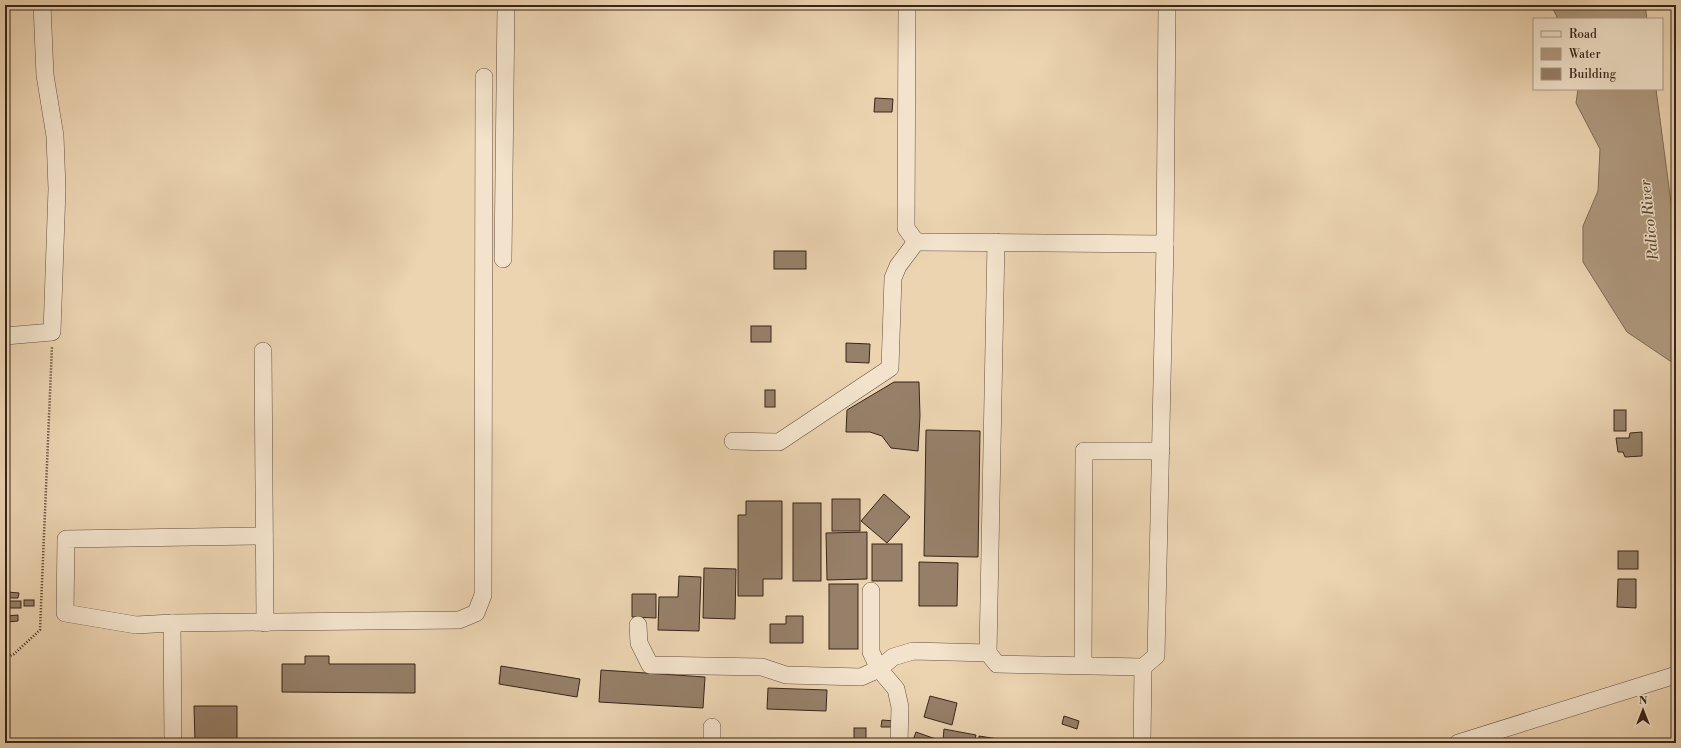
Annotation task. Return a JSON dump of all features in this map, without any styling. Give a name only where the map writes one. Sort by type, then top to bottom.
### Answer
[{"type":"street","points":[[5,336],[52,332],[57,189],[55,136],[45,74],[42,5]]},
{"type":"street","points":[[503,259],[506,5]]},
{"type":"street","points":[[907,5],[906,228],[916,242]]},
{"type":"street","points":[[996,242],[988,653],[997,664],[1143,667],[1156,656],[1165,244],[1168,5]]},
{"type":"street","points":[[264,536],[66,539],[65,613],[136,625],[172,623],[459,620],[476,613],[483,595],[484,77]]},
{"type":"street","points":[[916,242],[1165,244]]},
{"type":"street","points":[[733,441],[779,442],[890,368],[893,278],[898,266],[916,242]]},
{"type":"street","points":[[263,351],[265,623]]},
{"type":"street","points":[[1083,666],[1084,451],[1161,451]]},
{"type":"street","points":[[871,591],[871,652],[879,669],[896,689],[900,707],[899,743]]},
{"type":"street","points":[[172,623],[173,743]]},
{"type":"street","points":[[638,625],[639,643],[650,665],[762,667],[786,675],[861,677],[879,669],[893,657],[913,651],[988,653]]},
{"type":"street","points":[[1142,743],[1143,667]]},
{"type":"street","points":[[1458,743],[1676,675]]},
{"type":"path","points":[[5,658],[14,654],[40,630],[52,332]]},
{"type":"water","points":[[1551,5],[1645,5],[1647,18],[1558,18]]},
{"type":"water","name":"Palico River","points":[[1578,90],[1656,90],[1671,203],[1676,217],[1676,365],[1627,332],[1583,262],[1583,226],[1598,191],[1600,149],[1576,103]]},
{"type":"building","points":[[875,98],[893,99],[892,112],[874,112]]},
{"type":"building","points":[[774,251],[806,251],[806,269],[774,269]]},
{"type":"building","points":[[751,326],[771,326],[771,342],[751,342]]},
{"type":"building","points":[[846,343],[870,344],[869,363],[846,362]]},
{"type":"building","points":[[894,382],[919,382],[920,416],[918,451],[891,448],[882,436],[870,432],[846,432],[847,410]]},
{"type":"building","points":[[765,390],[775,390],[775,407],[765,407]]},
{"type":"building","points":[[1614,410],[1626,410],[1626,431],[1614,431]]},
{"type":"building","points":[[926,430],[980,431],[978,557],[924,556]]},
{"type":"building","points":[[1642,432],[1642,456],[1625,457],[1623,452],[1618,452],[1616,438],[1629,438],[1630,433]]},
{"type":"building","points":[[884,494],[910,517],[887,543],[861,521]]},
{"type":"building","points":[[832,499],[860,499],[860,531],[832,531]]},
{"type":"building","points":[[746,501],[782,501],[782,579],[763,579],[763,596],[738,596],[738,515],[746,515]]},
{"type":"building","points":[[793,503],[821,503],[821,581],[793,581]]},
{"type":"building","points":[[867,532],[867,579],[827,580],[826,533]]},
{"type":"building","points":[[872,544],[902,544],[902,581],[872,581]]},
{"type":"building","points":[[1618,551],[1638,551],[1638,569],[1618,569]]},
{"type":"building","points":[[919,562],[958,563],[957,606],[919,606]]},
{"type":"building","points":[[704,568],[736,569],[735,619],[703,618]]},
{"type":"building","points":[[679,576],[701,577],[699,631],[658,630],[659,597],[678,597]]},
{"type":"building","points":[[1618,579],[1636,579],[1636,608],[1617,607]]},
{"type":"building","points":[[829,584],[858,584],[858,649],[829,649]]},
{"type":"building","points":[[8,592],[19,593],[18,598],[9,598]]},
{"type":"building","points":[[632,594],[656,594],[656,618],[632,617]]},
{"type":"building","points":[[24,600],[34,600],[34,606],[24,606]]},
{"type":"building","points":[[8,601],[21,601],[21,608],[8,608]]},
{"type":"building","points":[[18,615],[18,621],[7,622],[7,616]]},
{"type":"building","points":[[786,616],[803,616],[803,643],[770,643],[770,624],[786,624]]},
{"type":"building","points":[[305,656],[329,656],[329,664],[415,664],[415,693],[282,692],[282,664],[305,664]]},
{"type":"building","points":[[501,666],[580,679],[577,697],[499,684]]},
{"type":"building","points":[[601,670],[705,677],[703,708],[599,702]]},
{"type":"building","points":[[768,688],[827,690],[826,711],[767,709]]},
{"type":"building","points":[[930,696],[957,703],[952,725],[924,717]]},
{"type":"building","points":[[194,706],[237,706],[237,743],[195,743]]},
{"type":"building","points":[[1064,716],[1079,721],[1077,729],[1062,724]]},
{"type":"building","points":[[882,720],[895,721],[895,727],[881,727]]},
{"type":"building","points":[[854,728],[866,728],[866,742],[854,742]]},
{"type":"building","points":[[944,729],[976,735],[974,743],[948,743],[943,740]]},
{"type":"building","points":[[916,732],[944,742],[944,743],[912,743]]},
{"type":"building","points":[[979,736],[998,739],[998,743],[979,743]]}]
